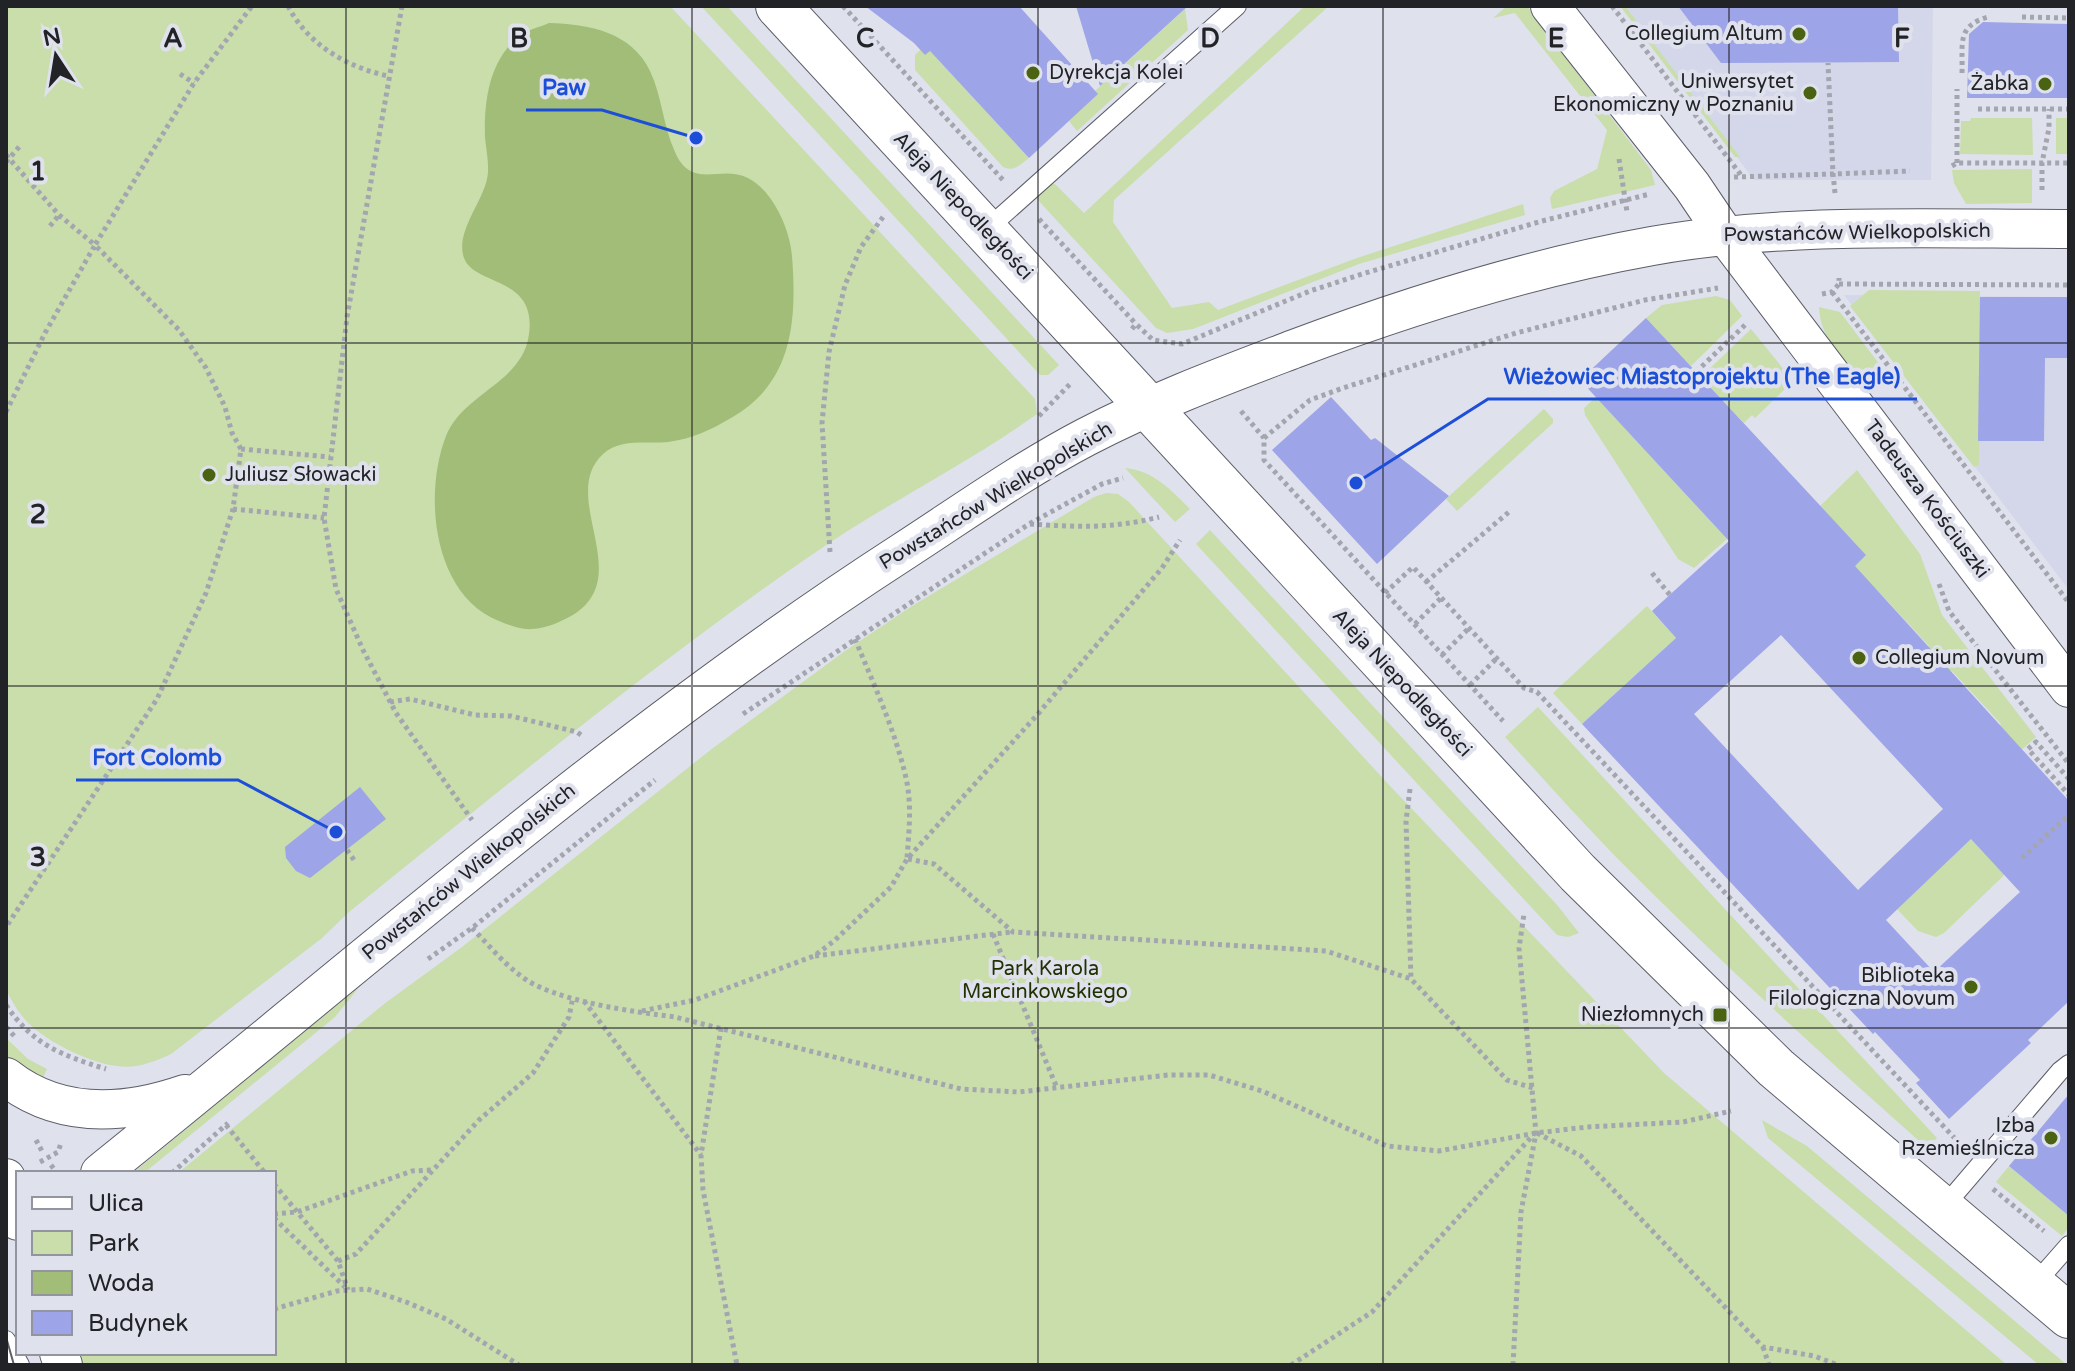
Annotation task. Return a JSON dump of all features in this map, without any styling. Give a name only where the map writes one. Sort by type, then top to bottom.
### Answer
[{"type":"street","name":"Aleja Niepodległości","points":[[778,6],[1578,873],[1776,1068],[2049,1300]]},
{"type":"street","name":"Tadeusza Kościuszki","points":[[1550,6],[1679,170],[2069,688]]},
{"type":"street","name":"Powstańców Wielkopolskich","points":[[102,1171],[522,828],[776,638],[866,575],[1063,450],[1148,407],[1389,314],[1572,261],[1725,235],[2069,229]]},
{"type":"street","points":[[6,1077],[31,1094],[49,1101],[100,1111],[140,1107],[186,1093],[209,1082]]},
{"type":"lane","points":[[986,230],[1237,6]]},
{"type":"lane","points":[[1941,1210],[2069,1064]]},
{"type":"lane","points":[[2049,1300],[2067,1247]]},
{"type":"lane","points":[[6,1340],[20,1365]]},
{"type":"path","points":[[6,412],[45,333],[95,245],[194,83],[252,6]]},
{"type":"path","points":[[288,6],[309,35],[336,57],[388,76]]},
{"type":"path","points":[[402,6],[347,317],[324,518],[336,589],[363,650],[390,702],[472,821]]},
{"type":"path","points":[[843,6],[1153,340],[1182,344],[1310,291],[1362,274],[1654,192]]},
{"type":"path","points":[[1612,6],[1741,175]]},
{"type":"path","points":[[1962,73],[1963,34],[1971,21],[1988,17]]},
{"type":"path","points":[[2022,17],[2069,18]]},
{"type":"path","points":[[1828,63],[1836,202]]},
{"type":"path","points":[[180,74],[194,83]]},
{"type":"path","points":[[1957,89],[1954,164],[2069,163]]},
{"type":"path","points":[[1978,109],[2069,109]]},
{"type":"path","points":[[2042,195],[2042,163],[2049,128],[2049,109]]},
{"type":"path","points":[[6,927],[157,699],[206,593],[233,509],[241,449],[232,433],[225,407],[197,355],[179,330],[95,245],[59,215],[7,159],[20,146]]},
{"type":"path","points":[[1730,179],[1741,175],[1910,171]]},
{"type":"path","points":[[50,226],[59,215]]},
{"type":"path","points":[[830,552],[822,423],[829,352],[845,285],[861,247],[883,217]]},
{"type":"path","points":[[1822,294],[1832,292],[1839,281],[2069,285]]},
{"type":"path","points":[[1264,438],[1310,400],[1498,338],[1645,300],[1714,287],[1728,291]]},
{"type":"path","points":[[1644,292],[1645,300]]},
{"type":"path","points":[[1832,292],[2069,603]]},
{"type":"path","points":[[1696,372],[1753,317]]},
{"type":"path","points":[[1100,355],[1136,324]]},
{"type":"path","points":[[1234,403],[1264,438],[1264,460],[1503,721]]},
{"type":"path","points":[[241,449],[330,457]]},
{"type":"path","points":[[739,716],[1029,524],[1102,484],[1123,478]]},
{"type":"path","points":[[233,509],[324,518]]},
{"type":"path","points":[[1426,582],[1509,512]]},
{"type":"path","points":[[1029,524],[1125,526],[1159,517]]},
{"type":"path","points":[[814,956],[891,887],[907,859],[1037,715],[1162,568],[1180,540]]},
{"type":"path","points":[[1385,593],[1413,567],[1524,688],[1537,692],[1980,1164],[1989,1185],[2067,1247]]},
{"type":"path","points":[[1652,573],[1670,595]]},
{"type":"path","points":[[1936,573],[1949,611],[2069,764]]},
{"type":"path","points":[[1415,624],[1441,598]]},
{"type":"path","points":[[1442,655],[1469,628]]},
{"type":"path","points":[[855,639],[890,723],[907,780],[910,819],[907,859]]},
{"type":"path","points":[[1470,685],[1497,658]]},
{"type":"path","points":[[390,702],[410,699],[475,715],[511,716],[581,735]]},
{"type":"path","points":[[2069,779],[2036,742],[2028,749],[2069,795]]},
{"type":"path","points":[[666,771],[472,928],[521,977],[551,992],[633,1012],[675,1017],[961,1089],[1019,1092],[1168,1075],[1209,1075],[1262,1091],[1387,1146],[1439,1151],[1536,1133],[1683,1122],[1731,1111]]},
{"type":"path","points":[[1410,789],[1406,821],[1411,979]]},
{"type":"path","points":[[2022,858],[2069,815]]},
{"type":"path","points":[[347,850],[354,860]]},
{"type":"path","points":[[907,859],[934,864],[1013,932]]},
{"type":"path","points":[[1513,1365],[1521,1212],[1536,1133],[1519,948],[1524,914]]},
{"type":"path","points":[[633,1012],[695,1000],[814,956],[1013,932],[1326,951],[1411,979],[1507,1080],[1533,1088]]},
{"type":"path","points":[[993,934],[1057,1088]]},
{"type":"path","points":[[338,1261],[356,1254],[479,1120],[533,1073],[569,1017],[573,997]]},
{"type":"path","points":[[583,1000],[701,1155]]},
{"type":"path","points":[[6,1005],[35,1039],[63,1058],[114,1071]]},
{"type":"path","points":[[721,1028],[701,1155],[703,1190],[737,1365]]},
{"type":"path","points":[[226,1125],[263,1171]]},
{"type":"path","points":[[1536,1133],[1581,1156],[1763,1347],[1769,1365]]},
{"type":"path","points":[[1291,1365],[1372,1312],[1536,1133]]},
{"type":"path","points":[[21,1171],[58,1152],[62,1138]]},
{"type":"path","points":[[36,1140],[43,1153]]},
{"type":"path","points":[[51,1165],[56,1171]]},
{"type":"path","points":[[276,1216],[297,1212],[412,1171],[433,1170]]},
{"type":"path","points":[[276,1186],[338,1261],[348,1290]]},
{"type":"path","points":[[276,1218],[348,1290]]},
{"type":"path","points":[[276,1308],[337,1291],[367,1289],[446,1319],[519,1365]]},
{"type":"path","points":[[1763,1347],[1814,1356],[1838,1365]]},
{"type":"shaded area","name":"Uniwersytet Ekonomiczny w Poznaniu","points":[[1623,6],[1933,6],[1931,180],[1754,180]]},
{"type":"shaded area","points":[[1844,295],[2069,297],[2069,590]]},
{"type":"green space","points":[[6,6],[670,6],[1035,399],[1037,414],[838,537],[750,598],[576,730],[349,912],[322,938],[171,1054],[131,1067],[106,1064],[79,1055],[41,1034],[18,1011],[6,990]]},
{"type":"green space","points":[[701,6],[727,6],[1059,365],[1048,375],[1040,375]]},
{"type":"green space","points":[[1305,6],[1329,6],[1114,200],[1113,222],[1172,308],[1209,302],[1218,310],[1357,258],[1523,204],[1525,215],[1359,264],[1193,329],[1167,333],[1156,328],[1037,199],[1037,195],[1051,182],[1084,213]]},
{"type":"green space","points":[[1507,6],[1527,6],[1651,170],[1655,185],[1552,209],[1550,198],[1554,191],[1597,169],[1607,130],[1515,13],[1493,18]]},
{"type":"green space","points":[[1620,6],[1625,6],[1740,157],[1735,157]]},
{"type":"green space","points":[[1185,9],[1188,30],[1077,131],[1069,121],[1097,94],[1095,91]]},
{"type":"green space","points":[[920,50],[930,51],[1029,158],[1014,168],[1003,167],[915,70],[915,55]]},
{"type":"green space","points":[[1971,118],[2032,118],[2033,155],[1960,154],[1961,121],[1970,121]]},
{"type":"green space","points":[[2056,118],[2069,118],[2069,154],[2056,154]]},
{"type":"green space","points":[[2032,169],[2032,203],[1966,204],[1954,183],[1952,170]]},
{"type":"green space","points":[[1869,290],[1980,291],[1979,465],[1974,467],[1850,306]]},
{"type":"green space","points":[[1716,296],[1730,300],[1742,316],[1691,366],[1646,318],[1662,305]]},
{"type":"green space","points":[[1819,307],[1840,312],[1883,369],[1862,385],[1828,339]]},
{"type":"green space","points":[[1751,329],[1789,376],[1790,384],[1755,418],[1752,415],[1744,423],[1701,377]]},
{"type":"green space","points":[[1596,397],[1727,539],[1694,568],[1678,559],[1585,415],[1584,408]]},
{"type":"green space","points":[[1544,409],[1553,423],[1457,511],[1446,499]]},
{"type":"green space","points":[[1125,468],[1153,477],[1190,509],[1175,522]]},
{"type":"green space","points":[[1857,470],[1920,554],[1942,615],[2036,737],[1985,782],[1964,758],[2001,724],[1952,671],[1913,706],[1891,682],[1929,646],[1879,592],[1816,602],[1866,555],[1820,506]]},
{"type":"green space","name":"Park Karola Marcinkowskiego","points":[[1106,493],[1118,494],[1129,502],[1390,786],[1664,1073],[2007,1365],[82,1365],[79,1355],[276,1355],[276,1171],[180,1171],[384,1004],[462,947],[713,748],[912,606],[1094,497]]},
{"type":"green space","points":[[1210,530],[1558,906],[1579,933],[1568,937],[1557,935],[1196,544]]},
{"type":"green space","points":[[1647,606],[1676,638],[1582,724],[1553,693]]},
{"type":"green space","points":[[1538,707],[1937,1138],[1927,1148],[1692,932],[1602,842],[1505,737]]},
{"type":"green space","points":[[1989,822],[2022,858],[1944,933],[1936,937],[1918,931],[1897,909]]},
{"type":"green space","points":[[361,985],[335,1017],[146,1171],[135,1171]]},
{"type":"green space","points":[[6,1038],[28,1059],[47,1069],[42,1080],[6,1055]]},
{"type":"green space","points":[[1762,1120],[1807,1146],[2067,1365],[2039,1365],[1768,1138]]},
{"type":"green space","points":[[2009,1166],[2069,1216],[2069,1227],[2062,1236],[1996,1182]]},
{"type":"water","points":[[549,23],[593,28],[632,47],[650,71],[671,142],[682,164],[698,174],[738,174],[765,192],[779,212],[788,234],[792,256],[793,304],[787,348],[779,368],[752,404],[693,436],[668,442],[626,444],[603,454],[591,472],[588,492],[598,559],[598,580],[590,600],[562,621],[543,628],[528,629],[499,621],[477,608],[460,589],[447,567],[439,541],[435,486],[446,436],[454,421],[516,365],[529,334],[529,315],[524,302],[515,292],[470,267],[462,248],[466,228],[487,179],[487,96],[495,69],[519,36]]},
{"type":"building","name":"Dyrekcja Kolei","points":[[865,6],[1019,6],[1098,94],[1029,158],[930,51],[925,55]]},
{"type":"building","points":[[1076,6],[1188,6],[1100,86]]},
{"type":"building","name":"Collegium Altum","points":[[1678,6],[1898,6],[1899,62],[1721,63]]},
{"type":"building","points":[[1983,22],[2069,24],[2069,98],[1967,98],[1969,34]]},
{"type":"building","points":[[1980,297],[2069,297],[2069,358],[2045,358],[2044,441],[1978,441]]},
{"type":"building","name":"Collegium Novum","points":[[1646,318],[1866,555],[1855,566],[2069,801],[2069,1001],[2028,1040],[2031,1043],[1949,1119],[1916,1083],[1920,1080],[1875,1032],[1873,1034],[1582,724],[1676,638],[1652,611],[1729,541],[1580,380]],"holes":[[[1781,635],[1943,809],[1858,890],[1694,714]],[[1971,839],[2020,892],[1934,972],[1886,920]]]},
{"type":"building","points":[[1331,397],[1371,440],[1375,438],[1449,496],[1377,564],[1272,450]]},
{"type":"building","points":[[360,787],[386,819],[310,878],[296,871],[286,858],[285,847]]},
{"type":"building","name":"Izba Rzemieślnicza","points":[[2069,1094],[2069,1216],[2009,1166]]},
{"type":"tram line","points":[[6,1337],[14,1365]]},
{"type":"place","name":"Collegium Altum","points":[[1799,34]]},
{"type":"place","name":"Dyrekcja Kolei","points":[[1033,73]]},
{"type":"place","name":"Żabka","points":[[2045,84]]},
{"type":"place","name":"Uniwersytet Ekonomiczny w Poznaniu","points":[[1810,93]]},
{"type":"place","name":"Paw","points":[[696,138]]},
{"type":"place","name":"Juliusz Słowacki","points":[[209,475]]},
{"type":"place","name":"Wieżowiec Miastoprojektu (The Eagle)","points":[[1356,483]]},
{"type":"place","name":"Collegium Novum","points":[[1859,658]]},
{"type":"place","name":"Fort Colomb","points":[[336,832]]},
{"type":"place","name":"Biblioteka Filologiczna Novum","points":[[1971,987]]},
{"type":"place","name":"Niezłomnych","points":[[1720,1015]]},
{"type":"place","name":"Izba Rzemieślnicza","points":[[2051,1138]]}]
